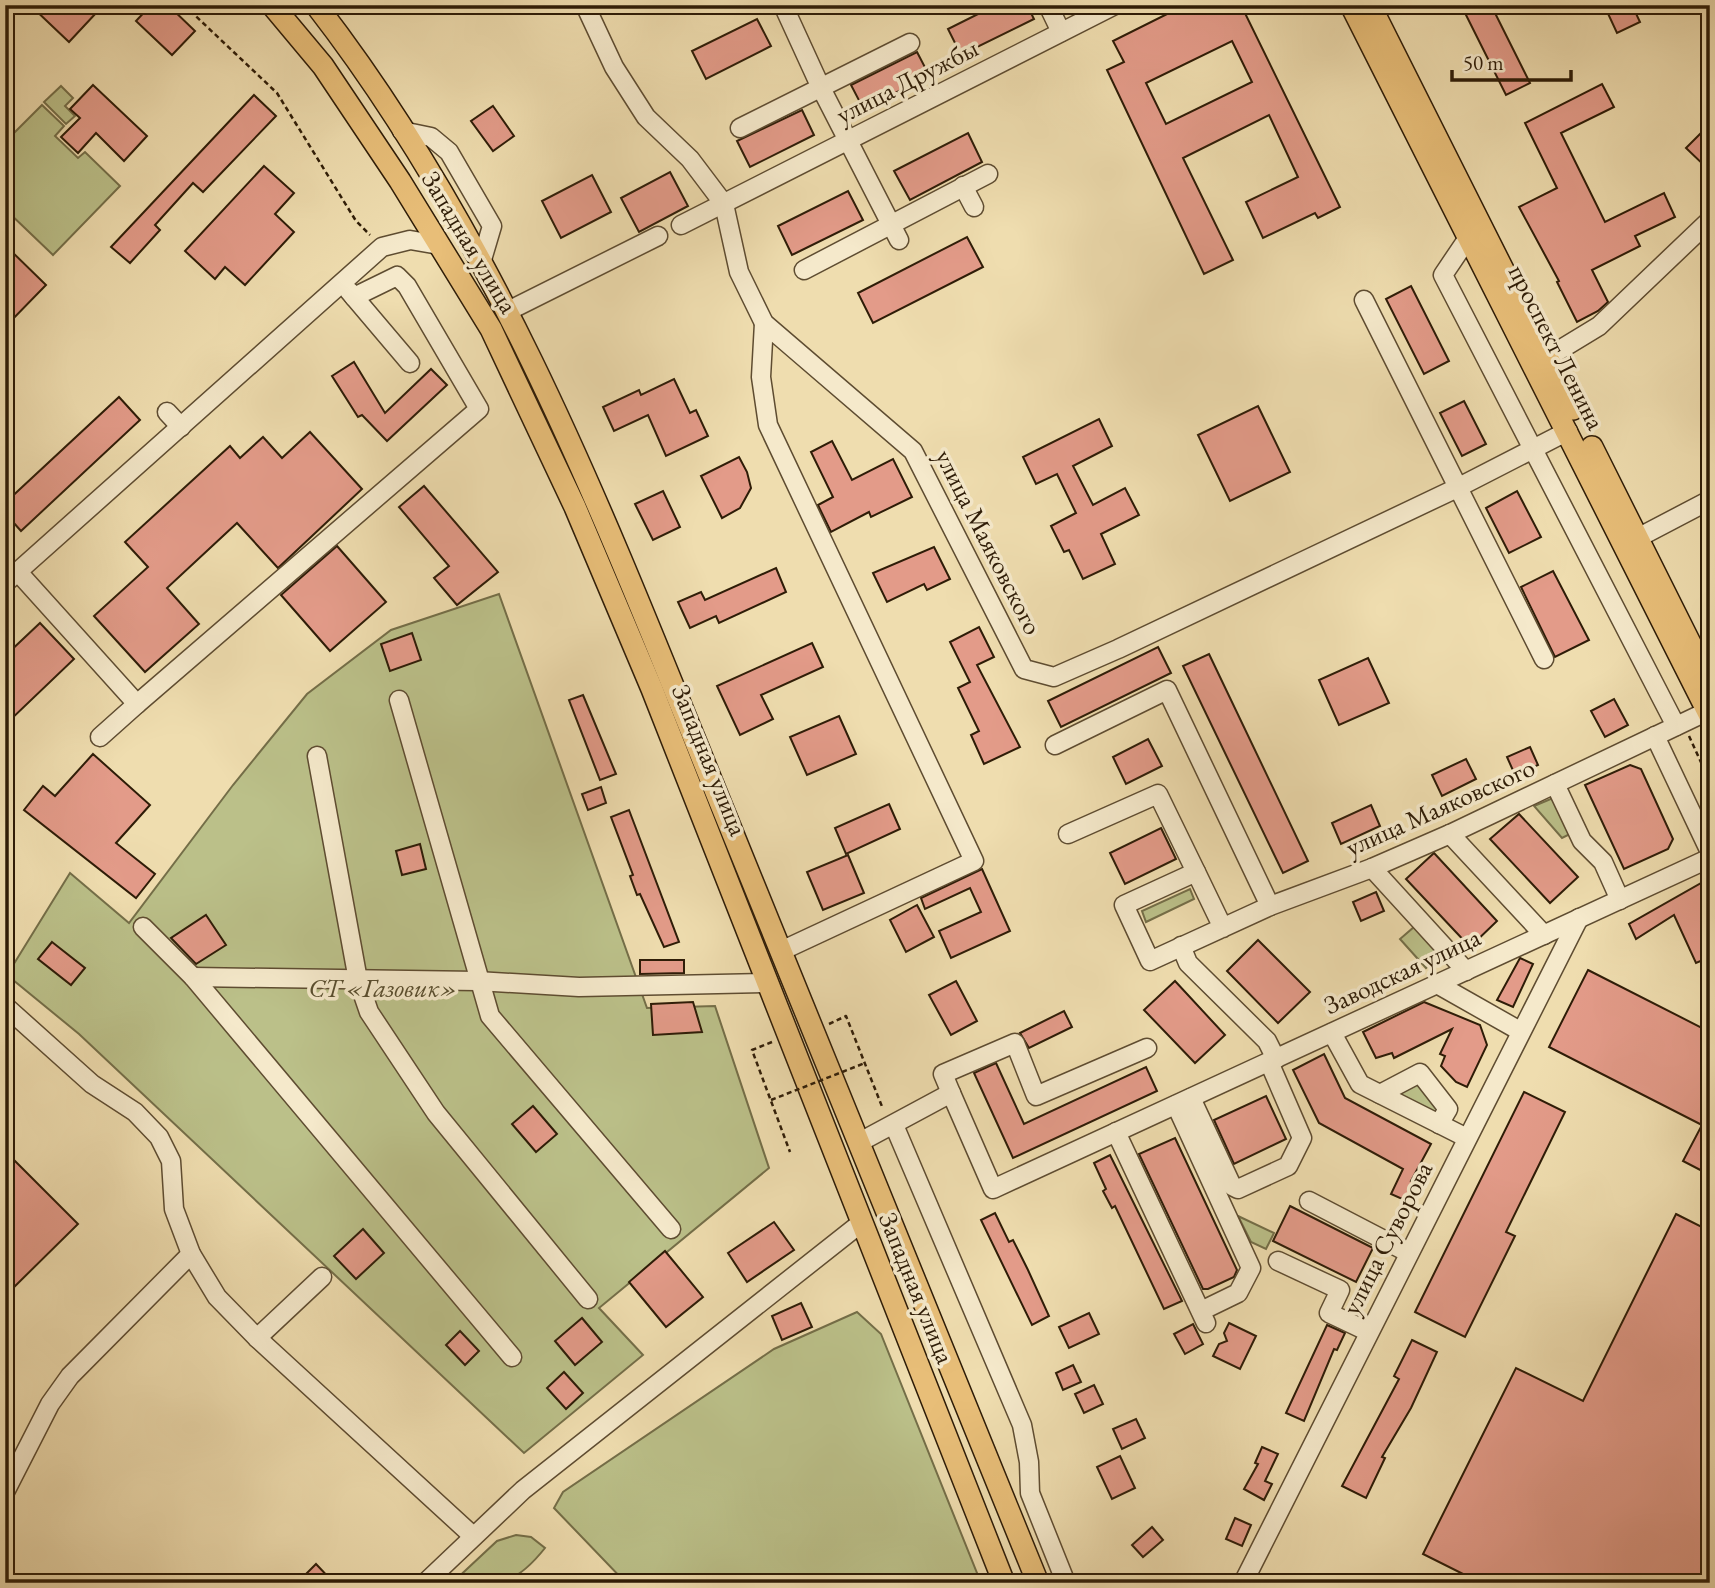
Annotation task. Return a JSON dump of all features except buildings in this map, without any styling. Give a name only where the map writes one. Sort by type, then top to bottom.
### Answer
[{"type":"main road","name":"Западная улица","points":[[272,5],[323,66],[491,329],[575,507],[768,983],[1004,1583]]},
{"type":"main road","name":"Западная улица","points":[[316,5],[353,54],[481,263],[508,311],[596,502],[673,682],[1038,1583]]},
{"type":"main road","name":"проспект Ленина","points":[[1351,5],[1568,431],[1710,683]]},
{"type":"main road","name":"проспект Ленина","points":[[1370,5],[1548,357],[1709,712]]},
{"type":"street","points":[[585,5],[614,67],[646,117],[690,159],[724,204],[739,272],[764,323],[761,377],[768,425],[974,861],[781,951]]},
{"type":"street","points":[[783,5],[821,89],[895,232]]},
{"type":"street","points":[[1048,5],[1061,32]]},
{"type":"street","name":"улица Дружбы","points":[[681,225],[1115,5]]},
{"type":"street","points":[[740,128],[910,43]]},
{"type":"street","points":[[804,270],[895,232],[963,186],[988,174]]},
{"type":"street","points":[[963,186],[974,207]]},
{"type":"street","points":[[1548,357],[1599,326],[1710,220]]},
{"type":"street","points":[[1469,235],[1443,275],[1532,450],[1681,728]]},
{"type":"street","points":[[508,311],[658,236]]},
{"type":"street","points":[[137,704],[12,578],[382,247],[410,240],[439,245]]},
{"type":"street","points":[[100,737],[479,410],[407,286],[397,276],[355,297]]},
{"type":"street","points":[[342,283],[411,363]]},
{"type":"street","points":[[1364,300],[1544,659]]},
{"type":"street","name":"улица Маяковского","points":[[764,323],[913,451],[1024,669],[1054,677],[1457,488],[1568,431]]},
{"type":"street","points":[[167,412],[181,427]]},
{"type":"street","points":[[1632,541],[1710,500]]},
{"type":"street","points":[[1055,745],[1167,690],[1270,906]]},
{"type":"street","points":[[399,700],[477,981],[490,1016],[671,1229]]},
{"type":"street","name":"улица Маяковского","points":[[1196,872],[1124,905],[1150,961],[1270,906],[1372,868],[1450,834],[1655,736],[1681,728],[1709,712]]},
{"type":"street","points":[[1655,736],[1710,852]]},
{"type":"street","points":[[317,756],[358,980],[369,1012],[436,1113],[588,1299]]},
{"type":"street","points":[[1555,784],[1582,841],[1603,862],[1620,900]]},
{"type":"street","points":[[1068,834],[1158,794],[1223,928]]},
{"type":"street","points":[[1450,834],[1544,935]]},
{"type":"street","name":"Заводская улица","points":[[951,1093],[993,1189],[1710,858]]},
{"type":"street","points":[[1372,868],[1466,971]]},
{"type":"street","name":"улица Суворова","points":[[1243,1583],[1579,918]]},
{"type":"street","points":[[143,927],[193,977],[512,1357]]},
{"type":"street","points":[[1181,946],[1188,962],[1268,1041],[1272,1060],[1301,1130],[1302,1138],[1292,1163],[1238,1189],[1232,1186],[1183,1101]]},
{"type":"street","points":[[193,977],[477,981],[579,987],[768,983]]},
{"type":"street","points":[[1437,984],[1520,1031]]},
{"type":"street","points":[[5,1006],[92,1084],[135,1111],[159,1137],[171,1161],[174,1209],[191,1254],[217,1297],[257,1338],[472,1536]]},
{"type":"street","points":[[1332,1033],[1360,1084],[1466,1138]]},
{"type":"street","points":[[858,1143],[890,1119],[951,1093],[943,1074],[1015,1043],[1036,1096],[1147,1048]]},
{"type":"street","points":[[1380,1094],[1420,1073],[1448,1109],[1439,1124]]},
{"type":"street","points":[[1116,1132],[1203,1317],[1238,1293],[1251,1268],[1183,1101]]},
{"type":"street","name":"Западная улица","points":[[890,1119],[1022,1425],[1030,1493],[1066,1583]]},
{"type":"street","points":[[1309,1201],[1409,1253]]},
{"type":"street","points":[[425,1583],[523,1490],[861,1223]]},
{"type":"street","points":[[5,1492],[50,1404],[70,1376],[191,1254]]},
{"type":"street","points":[[1278,1261],[1340,1290],[1329,1313],[1369,1332]]},
{"type":"street","points":[[257,1338],[322,1277]]},
{"type":"path","points":[[184,5],[277,93],[356,221],[382,247]]},
{"type":"path","points":[[1681,728],[1710,782]]},
{"type":"path","points":[[846,1016],[890,1119]]},
{"type":"path","points":[[752,1050],[790,1152]]},
{"type":"path","points":[[771,1100],[865,1063]]},
{"type":"green space","points":[[61,86],[73,98],[65,106],[75,116],[66,124],[44,102]]},
{"type":"green space","points":[[42,105],[64,126],[55,136],[78,158],[85,152],[120,186],[53,255],[5,209],[5,142]]},
{"type":"green space","name":"СТ «Газовик»","points":[[499,594],[647,1008],[715,1006],[769,1168],[599,1308],[643,1355],[524,1453],[79,1034],[7,975],[70,873],[129,923],[233,785],[307,694],[391,630]]},
{"type":"green space","points":[[1553,798],[1570,834],[1562,838],[1534,806]]},
{"type":"green space","points":[[1190,889],[1194,899],[1146,922],[1142,911]]},
{"type":"green space","points":[[1414,927],[1440,955],[1426,968],[1400,939]]},
{"type":"green space","points":[[1418,1082],[1441,1109],[1435,1119],[1395,1097]]},
{"type":"green space","points":[[1238,1216],[1274,1233],[1266,1249],[1251,1242]]},
{"type":"green space","points":[[857,1312],[881,1334],[981,1583],[626,1583],[554,1508],[563,1492],[774,1349]]},
{"type":"green space","points":[[516,1535],[531,1537],[545,1548],[524,1570],[514,1577],[494,1582],[452,1583],[497,1541]]}]
